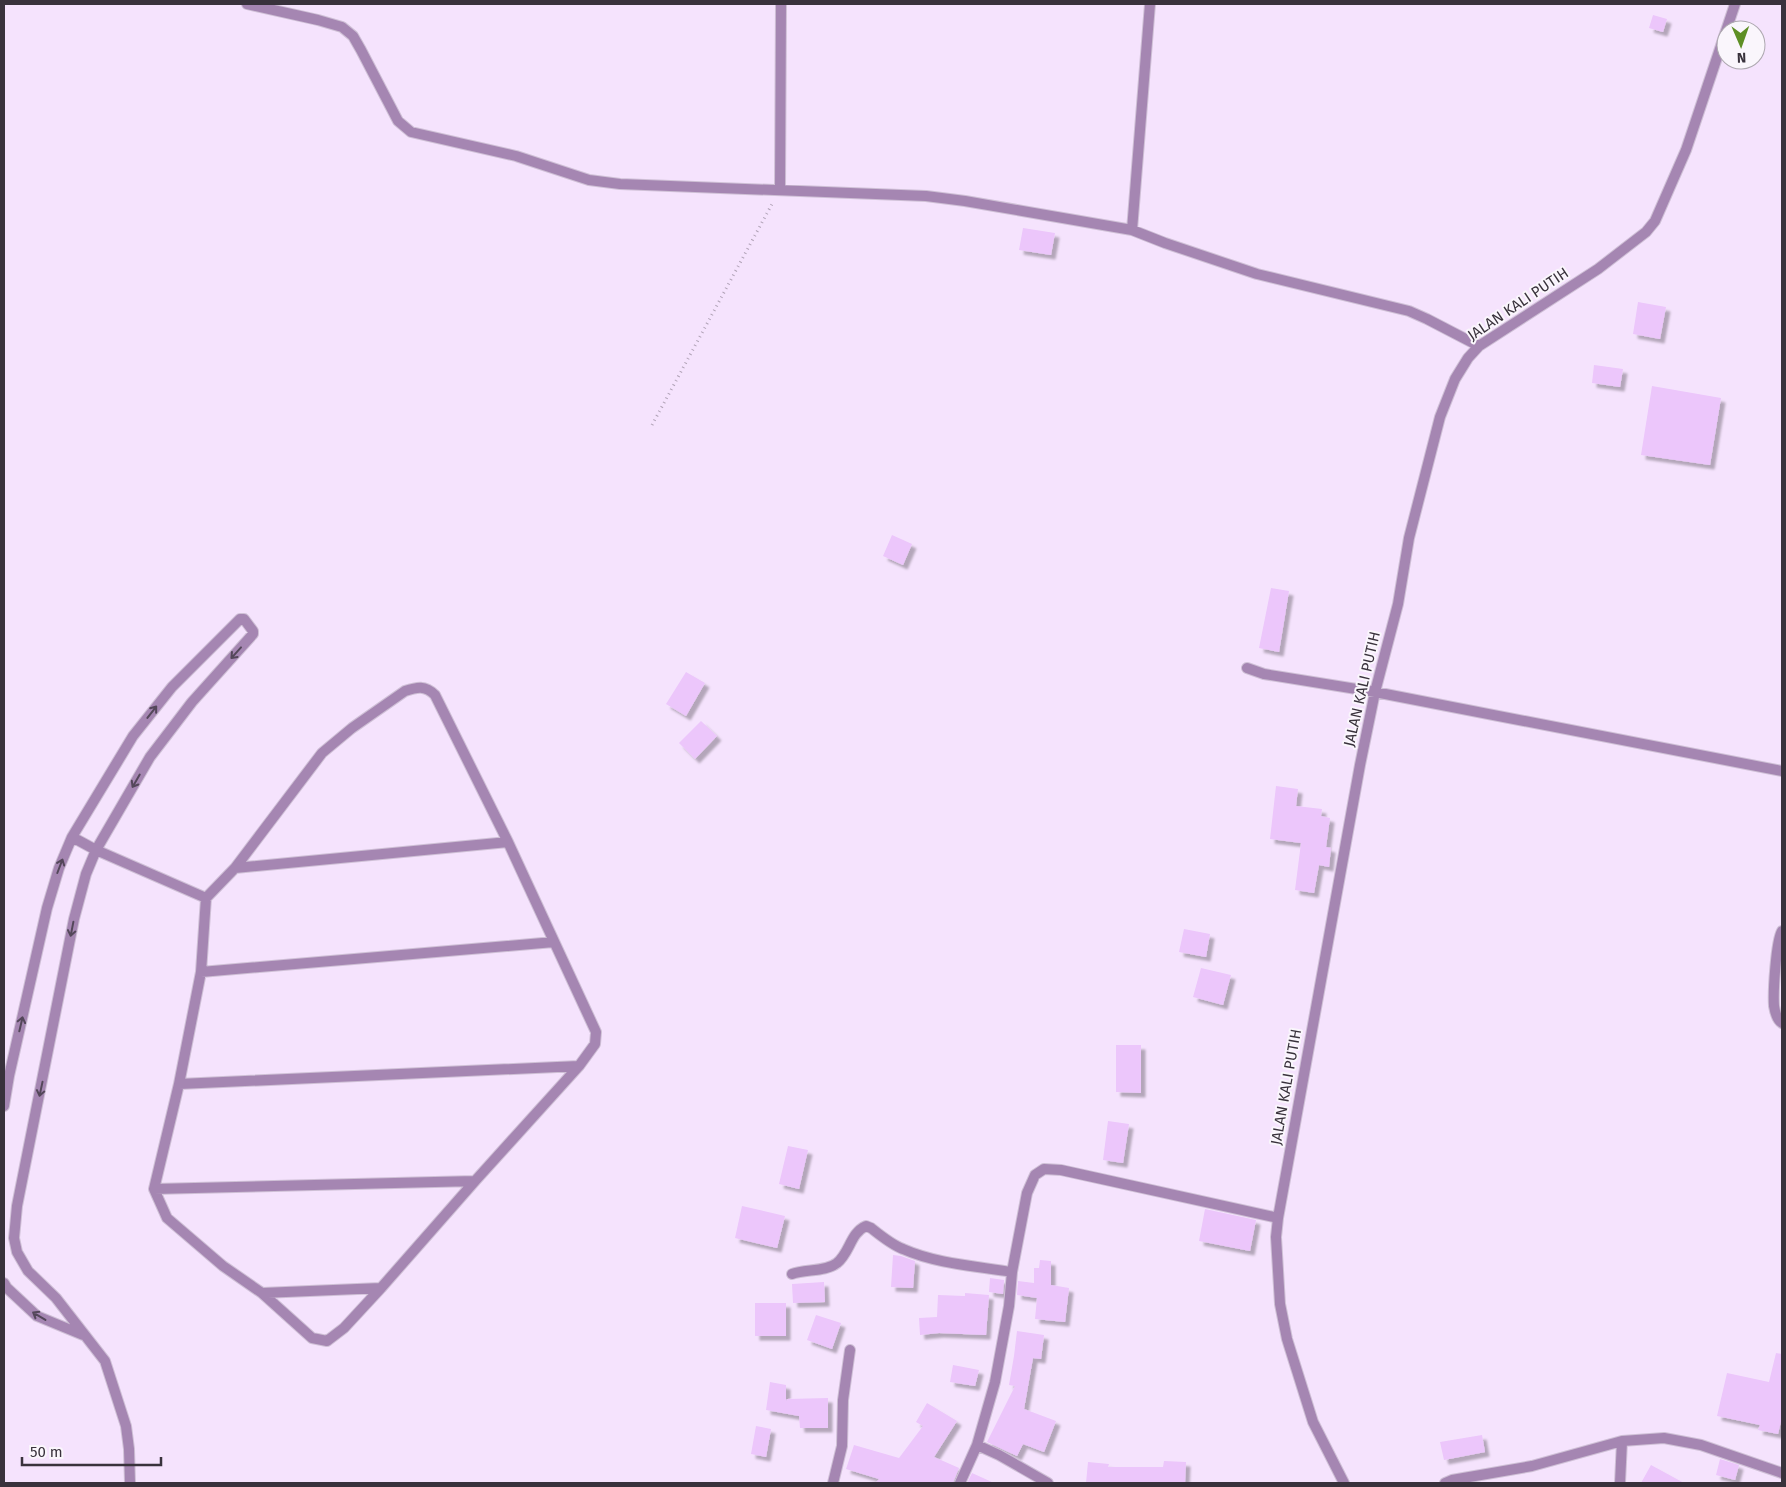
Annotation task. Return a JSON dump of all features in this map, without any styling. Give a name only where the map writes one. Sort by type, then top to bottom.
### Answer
[{"type":"street","points":[[247,4],[318,20],[348,32],[353,36],[361,50],[398,121],[411,132],[516,156],[589,180],[650,186],[780,189],[926,196],[1132,230],[1257,274],[1409,311],[1479,346]]},
{"type":"street","points":[[780,189],[781,4]]},
{"type":"street","points":[[1132,230],[1150,4]]},
{"type":"street","name":"JALAN KALI PUTIH","points":[[1344,1483],[1313,1422],[1288,1339],[1279,1296],[1276,1236],[1374,692],[1398,604],[1409,538],[1440,417],[1455,379],[1468,358],[1479,346],[1598,269],[1646,232],[1655,221],[1662,209],[1686,150],[1735,4]]},
{"type":"street","points":[[4,1106],[47,908],[59,868],[72,837],[133,736],[172,687],[240,619],[244,619],[253,631],[253,634],[192,702],[150,757],[96,850],[86,874],[74,919],[17,1206],[14,1238],[17,1252],[28,1272],[56,1298],[105,1360],[126,1426],[130,1483]]},
{"type":"street","points":[[1246,668],[1282,677],[1374,692],[1782,771]]},
{"type":"street","points":[[417,687],[425,688],[435,695],[508,842],[596,1032],[595,1044],[579,1066],[474,1181],[381,1288],[344,1328],[327,1341],[312,1338],[262,1293],[223,1266],[167,1218],[154,1189],[180,1084],[201,972],[206,898],[235,868],[322,753],[352,728],[405,691],[417,687]]},
{"type":"street","points":[[72,837],[96,850],[206,898]]},
{"type":"street","points":[[235,868],[508,842]]},
{"type":"street","points":[[1782,931],[1777,943],[1774,1006],[1778,1020],[1782,1023]]},
{"type":"street","points":[[201,972],[554,942]]},
{"type":"street","points":[[180,1084],[579,1066]]},
{"type":"street","points":[[960,1483],[977,1445],[995,1382],[1009,1306],[1012,1272],[1027,1193],[1035,1175],[1044,1169],[1061,1170],[1278,1218]]},
{"type":"street","points":[[154,1189],[474,1181]]},
{"type":"street","points":[[792,1274],[828,1268],[839,1262],[859,1229],[866,1226],[902,1249],[945,1262],[1012,1272]]},
{"type":"street","points":[[4,1283],[37,1316],[84,1335]]},
{"type":"street","points":[[262,1293],[381,1288]]},
{"type":"street","points":[[833,1483],[842,1446],[843,1400],[850,1350]]},
{"type":"street","points":[[1445,1483],[1452,1480],[1532,1466],[1622,1441],[1664,1438],[1689,1442],[1782,1472]]},
{"type":"street","points":[[1620,1483],[1622,1441]]},
{"type":"street","points":[[977,1445],[1048,1483]]},
{"type":"path","points":[[652,425],[780,189]]},
{"type":"building","points":[[1653,15],[1667,19],[1663,32],[1649,28]]},
{"type":"building","points":[[1023,228],[1055,233],[1051,255],[1019,250]]},
{"type":"building","points":[[1638,302],[1666,307],[1660,339],[1633,334]]},
{"type":"building","points":[[1594,365],[1623,369],[1620,387],[1592,383]]},
{"type":"building","points":[[1652,386],[1721,398],[1710,465],[1641,455]]},
{"type":"building","points":[[892,535],[912,544],[903,565],[883,556]]},
{"type":"building","points":[[1271,588],[1289,591],[1279,652],[1259,648]]},
{"type":"building","points":[[686,672],[705,683],[686,716],[666,704]]},
{"type":"building","points":[[701,721],[717,736],[695,759],[679,743]]},
{"type":"building","points":[[1276,786],[1298,789],[1296,806],[1322,809],[1321,816],[1330,818],[1326,847],[1331,848],[1329,867],[1319,865],[1314,893],[1295,890],[1301,843],[1270,839]]},
{"type":"building","points":[[1184,929],[1210,934],[1206,957],[1179,952]]},
{"type":"building","points":[[1201,968],[1231,975],[1223,1005],[1193,997]]},
{"type":"building","points":[[1116,1045],[1141,1045],[1141,1093],[1116,1092]]},
{"type":"building","points":[[1108,1121],[1129,1124],[1123,1163],[1103,1160]]},
{"type":"building","points":[[788,1146],[808,1150],[799,1189],[779,1184]]},
{"type":"building","points":[[742,1206],[785,1216],[777,1248],[735,1238]]},
{"type":"building","points":[[1205,1209],[1256,1220],[1250,1251],[1199,1241]]},
{"type":"building","points":[[893,1255],[915,1261],[913,1288],[891,1287]]},
{"type":"building","points":[[1040,1260],[1051,1261],[1051,1285],[1069,1288],[1065,1322],[1035,1319],[1037,1298],[1017,1295],[1018,1281],[1034,1283],[1034,1268],[1039,1268]]},
{"type":"building","points":[[990,1278],[1004,1280],[1003,1294],[989,1292]]},
{"type":"building","points":[[824,1282],[825,1302],[793,1303],[792,1284]]},
{"type":"building","points":[[965,1293],[989,1295],[986,1335],[939,1333],[920,1335],[919,1318],[937,1317],[938,1295],[965,1296]]},
{"type":"building","points":[[755,1303],[786,1303],[786,1336],[755,1336]]},
{"type":"building","points":[[816,1315],[841,1323],[832,1349],[807,1340]]},
{"type":"building","points":[[1017,1331],[1044,1335],[1041,1359],[1033,1358],[1024,1409],[1056,1421],[1044,1452],[1023,1444],[1017,1456],[987,1442],[1015,1386],[1009,1385]]},
{"type":"building","points":[[1776,1353],[1782,1354],[1782,1417],[1778,1434],[1758,1430],[1760,1425],[1717,1416],[1727,1373],[1769,1382]]},
{"type":"building","points":[[953,1365],[979,1370],[975,1386],[950,1382]]},
{"type":"building","points":[[770,1382],[786,1385],[786,1401],[787,1399],[828,1398],[828,1428],[800,1428],[799,1416],[766,1410]]},
{"type":"building","points":[[927,1403],[957,1421],[934,1457],[959,1468],[953,1483],[876,1483],[879,1479],[846,1469],[854,1445],[899,1458],[923,1426],[916,1422]]},
{"type":"building","points":[[756,1426],[771,1429],[766,1457],[751,1454]]},
{"type":"building","points":[[1482,1435],[1485,1452],[1444,1460],[1440,1442]]},
{"type":"building","points":[[1720,1459],[1739,1465],[1735,1480],[1716,1475]]},
{"type":"building","points":[[1164,1461],[1186,1462],[1185,1483],[1086,1483],[1088,1462],[1109,1464],[1108,1467],[1163,1467]]},
{"type":"building","points":[[1651,1465],[1684,1483],[1641,1483]]},
{"type":"building","points":[[972,1473],[994,1483],[967,1483]]}]
